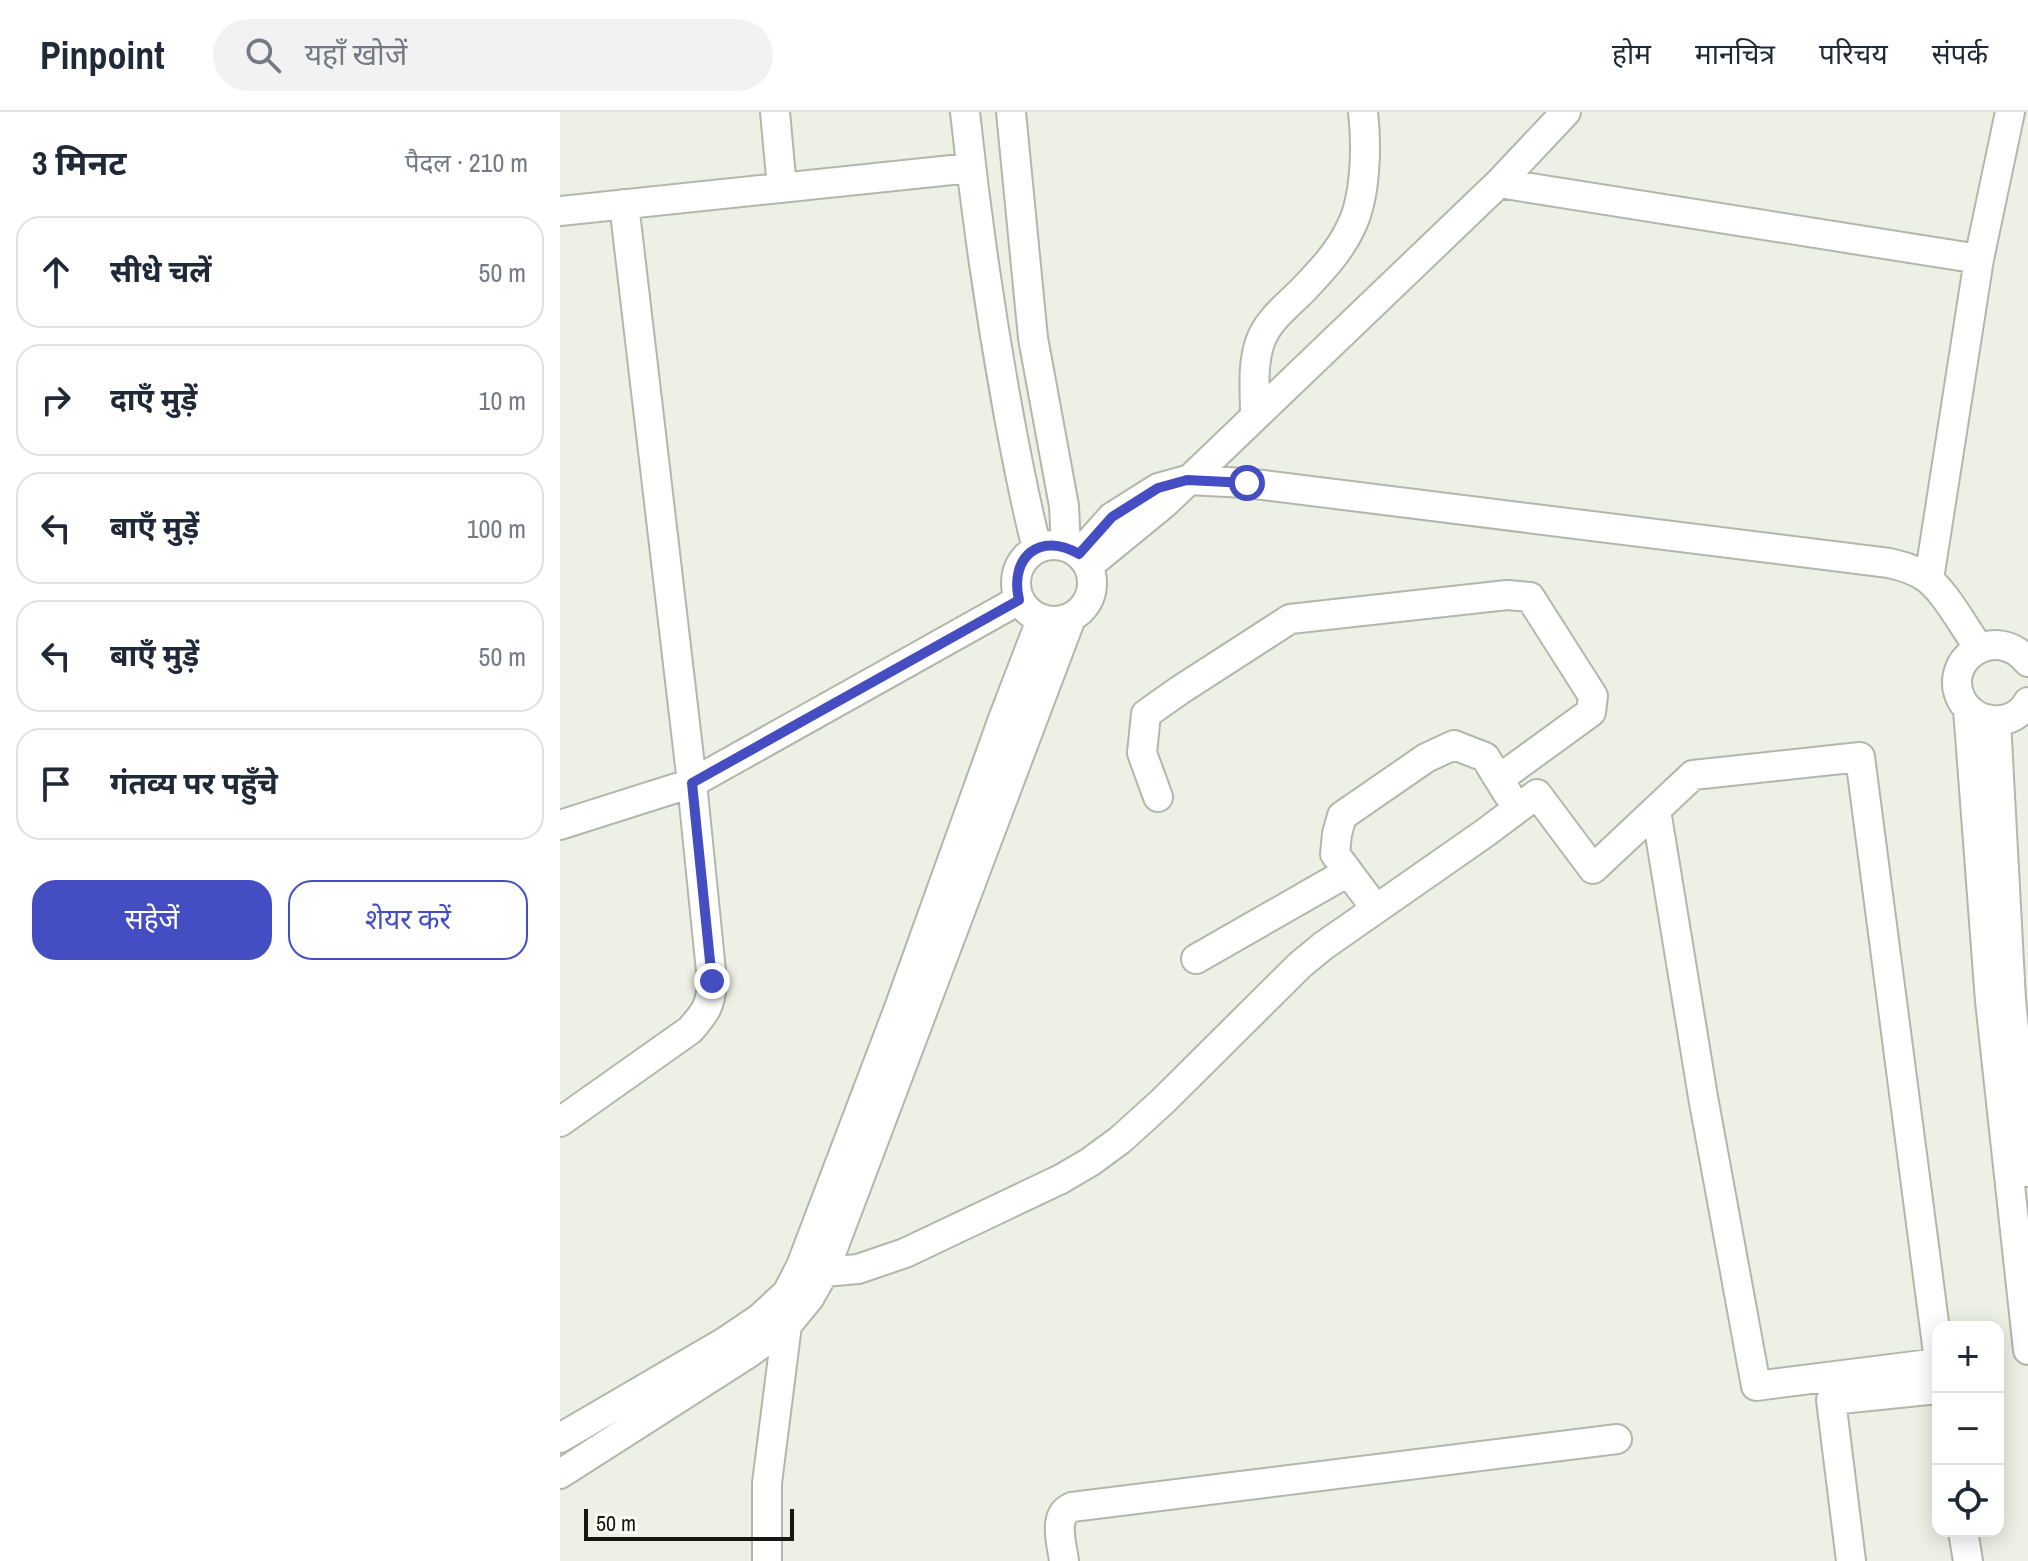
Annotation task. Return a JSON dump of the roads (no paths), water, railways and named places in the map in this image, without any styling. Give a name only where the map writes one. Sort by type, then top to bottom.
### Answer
[{"type":"street","points":[[775,112],[782,188]]},
{"type":"street","points":[[965,112],[995,342],[1028,516],[1037,548]]},
{"type":"street","points":[[1011,112],[1033,338],[1064,506],[1078,555],[1092,580],[1091,595],[1071,618],[1054,622],[1041,620],[1025,609],[1015,584],[1017,571],[1024,559],[1037,548],[1057,544],[1078,555]]},
{"type":"street","points":[[1255,415],[1254,364],[1261,339],[1274,318],[1335,255],[1352,226],[1362,187],[1363,112]]},
{"type":"street","points":[[1187,480],[1499,183],[1566,112]]},
{"type":"street","points":[[1929,579],[1979,259],[2010,112]]},
{"type":"street","points":[[560,211],[971,168]]},
{"type":"street","points":[[1499,183],[1979,259]]},
{"type":"street","points":[[560,1122],[690,1030],[711,1000],[712,981],[692,783],[624,204]]},
{"type":"street","points":[[995,342],[1033,338]]},
{"type":"street","points":[[1078,555],[1112,517],[1158,488],[1187,480],[1247,483],[1889,563],[1911,569],[1929,579],[1979,648]]},
{"type":"street","points":[[1158,797],[1142,753],[1146,714],[1290,619],[1507,595],[1530,597],[1593,696],[1591,712],[1499,779]]},
{"type":"street","points":[[560,825],[692,783],[1019,600]]},
{"type":"street","points":[[560,1474],[749,1353],[787,1325],[810,1297],[824,1272],[1071,618]]},
{"type":"street","points":[[560,1438],[726,1341],[760,1318],[787,1293],[807,1252],[1041,620]]},
{"type":"street","points":[[2027,708],[2011,718],[1996,721],[1980,718],[1968,709],[1960,697],[1957,683],[1967,656],[1979,648],[1993,644],[2008,646],[2021,653],[2028,662]]},
{"type":"street","points":[[1968,709],[2010,999],[2028,1172]]},
{"type":"street","points":[[1996,721],[2028,1350]]},
{"type":"street","points":[[1376,909],[1335,854],[1342,816],[1426,758],[1454,745],[1485,757],[1517,808]]},
{"type":"street","points":[[824,1272],[858,1269],[905,1253],[1061,1179],[1090,1162],[1162,1102],[1300,965],[1537,794],[1593,869],[1693,775],[1860,757],[1934,1321]]},
{"type":"street","points":[[1656,810],[1703,1097],[1756,1386],[1932,1364]]},
{"type":"street","points":[[1196,959],[1348,872]]},
{"type":"street","points":[[767,1561],[767,1483],[787,1325],[787,1293]]},
{"type":"street","points":[[1851,1561],[1831,1400],[1932,1390]]},
{"type":"street","points":[[1064,1561],[1061,1516],[1072,1507],[1617,1439]]},
{"type":"street","points":[[1964,1537],[1968,1561]]}]
